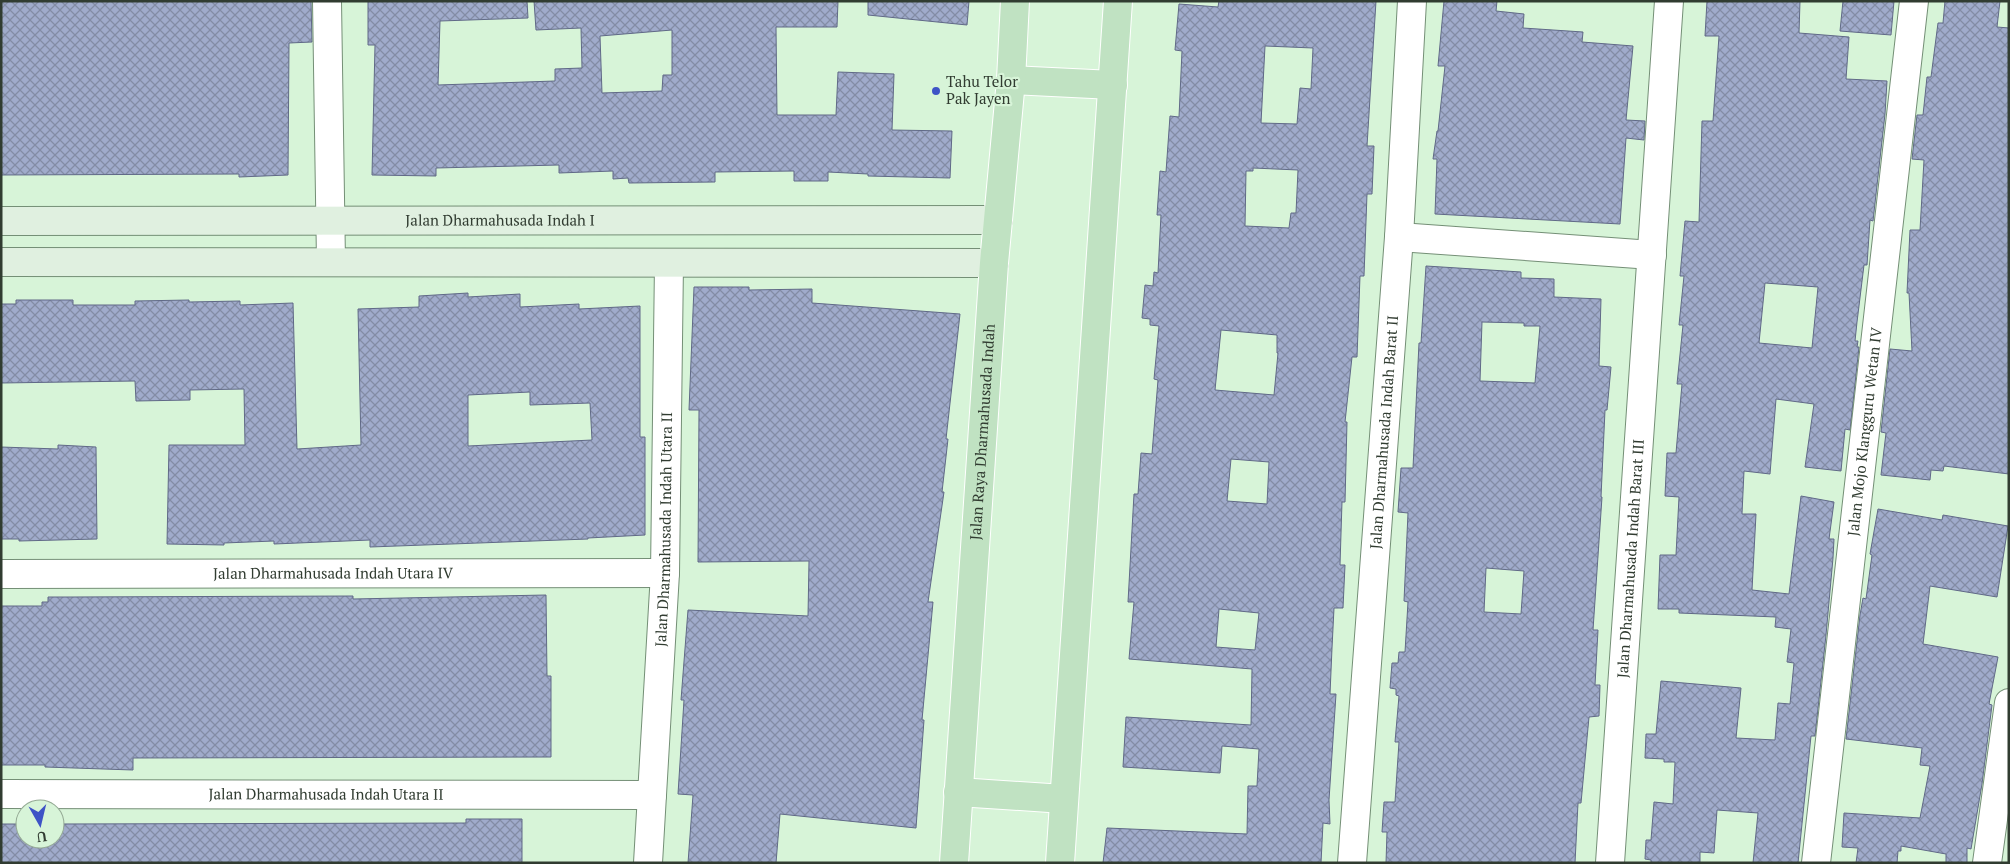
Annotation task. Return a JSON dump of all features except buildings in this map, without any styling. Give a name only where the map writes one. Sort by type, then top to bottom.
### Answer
[{"type":"main road","name":"Jalan Raya Dharmahusada Indah","points":[[954,863],[994,263],[1015,1]]},
{"type":"main road","points":[[1060,863],[1118,1]]},
{"type":"main road","points":[[1010,80],[1113,85]]},
{"type":"main road","name":"Jalan Dharmahusada Indah I","points":[[1,221],[998,220]]},
{"type":"main road","points":[[1,262],[994,263]]},
{"type":"main road","points":[[958,792],[1064,799]]},
{"type":"street","points":[[327,1],[331,262]]},
{"type":"street","name":"Jalan Dharmahusada Indah Barat II","points":[[1352,863],[1399,237],[1412,1]]},
{"type":"street","name":"Jalan Dharmahusada Indah Barat III","points":[[1610,863],[1669,1]]},
{"type":"street","name":"Jalan Mojo Klangguru Wetan IV","points":[[1816,863],[1914,1]]},
{"type":"street","points":[[1399,237],[1652,255]]},
{"type":"street","name":"Jalan Dharmahusada Indah Utara II","points":[[648,863],[665,573],[669,263]]},
{"type":"street","name":"Jalan Dharmahusada Indah Utara IV","points":[[1,574],[665,573]]},
{"type":"street","points":[[1988,863],[2009,703]]},
{"type":"street","name":"Jalan Dharmahusada Indah Utara II","points":[[1,794],[652,795]]},
{"type":"place","name":"Tahu Telor Pak Jayen","points":[[936,91]]}]
